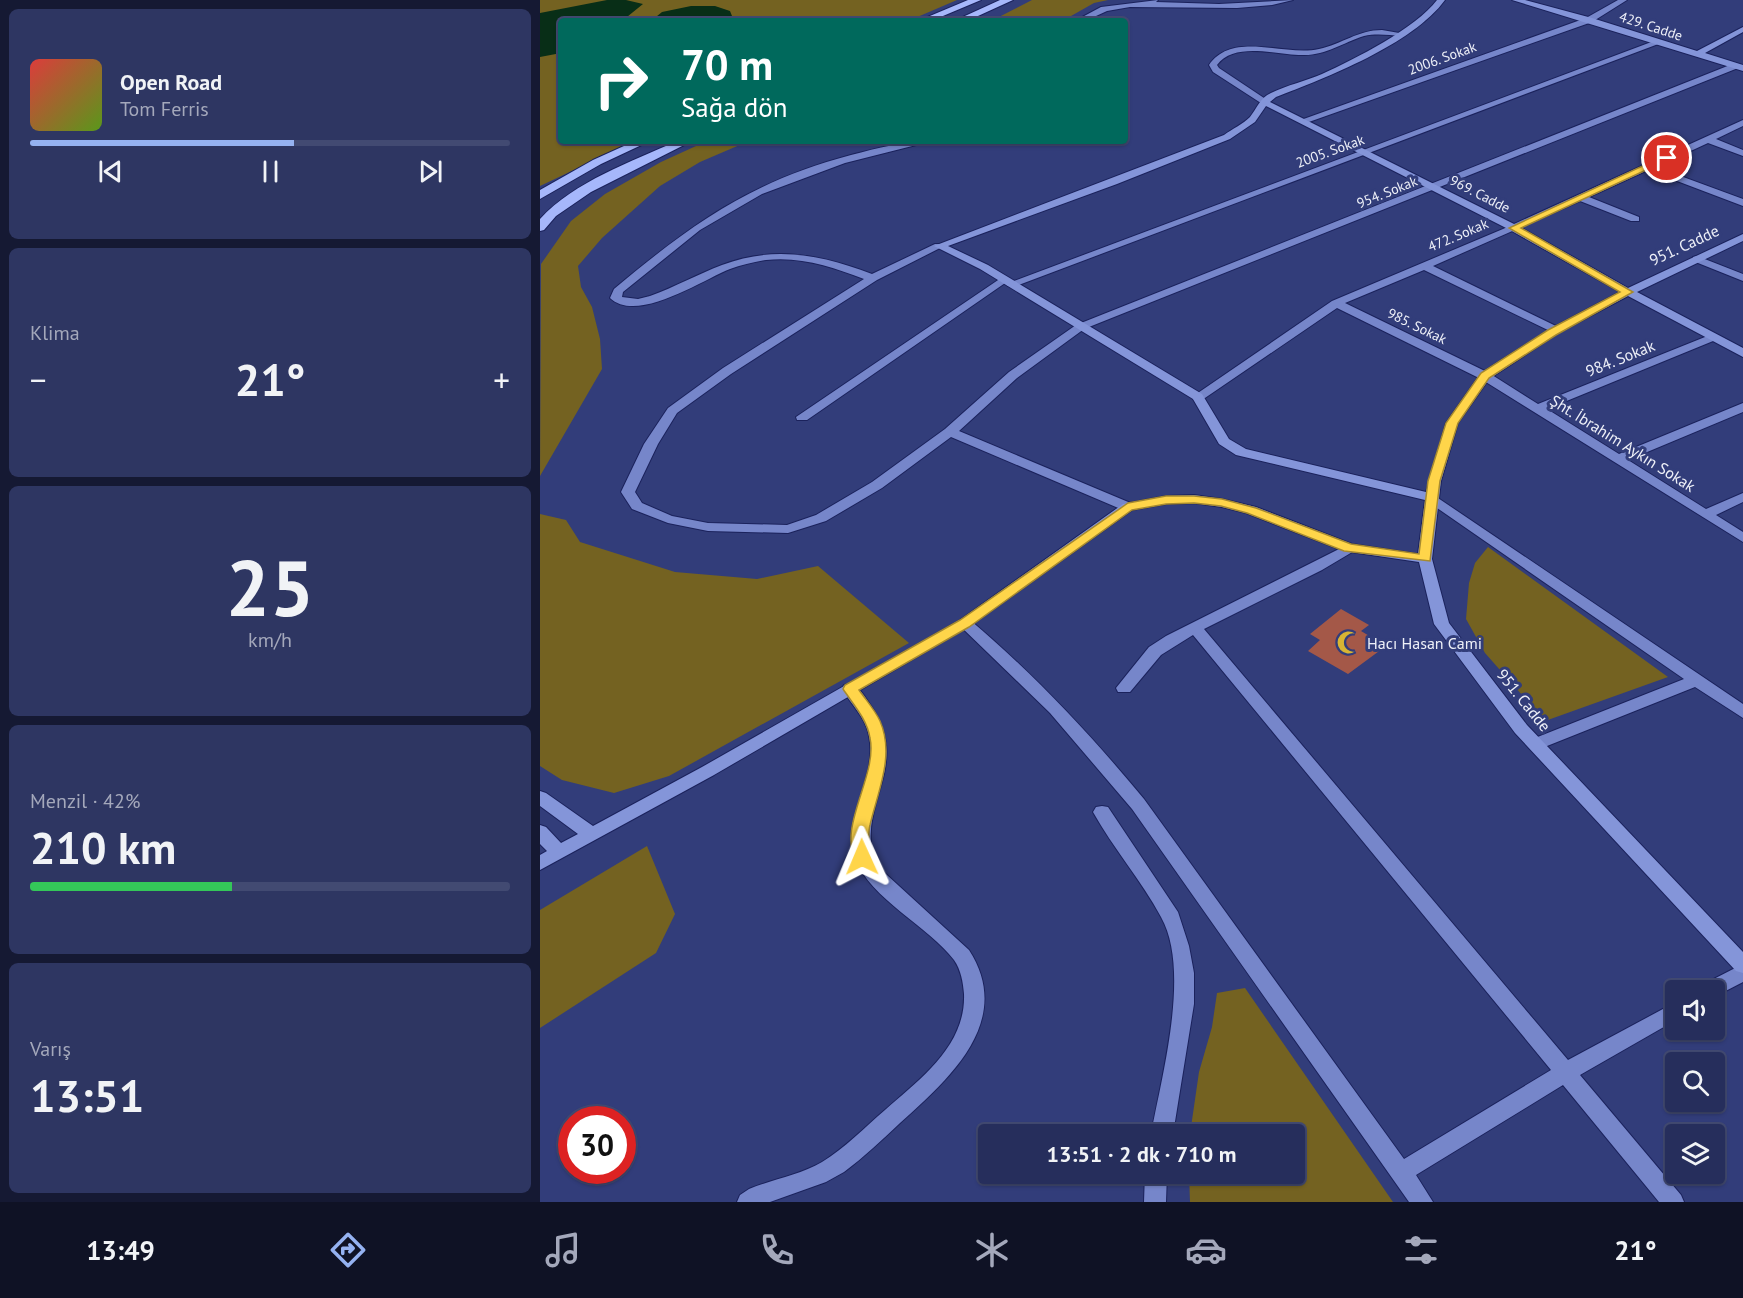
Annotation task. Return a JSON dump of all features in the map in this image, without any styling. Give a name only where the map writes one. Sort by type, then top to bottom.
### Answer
[{"type":"highway","points":[[931,18],[976,0]]},
{"type":"highway","points":[[966,18],[1008,0]]},
{"type":"highway","points":[[540,195],[597,162],[637,144]]},
{"type":"highway","points":[[544,222],[579,195],[680,144]]},
{"type":"street","points":[[1084,18],[1104,8],[1124,4],[1151,2],[1192,8],[1265,4],[1289,0]]},
{"type":"street","points":[[911,144],[880,150],[824,167],[737,204],[707,220],[618,291],[616,298],[624,303],[640,303],[728,267],[776,257],[817,258],[873,278],[939,246],[1114,182],[1227,137],[1252,120],[1264,102],[1273,95],[1339,69],[1401,34],[1424,19],[1441,0]]},
{"type":"street","name":"429. Cadde","points":[[1516,0],[1589,20],[1739,67]]},
{"type":"street","name":"2006. Sokak","points":[[1303,121],[1589,20],[1623,0]]},
{"type":"street","points":[[1698,54],[1743,29]]},
{"type":"street","points":[[1264,102],[1216,70],[1213,64],[1216,58],[1246,50],[1321,52],[1367,33],[1401,34]]},
{"type":"street","name":"2005. Sokak","points":[[802,417],[1008,282],[1365,153],[1657,42]]},
{"type":"street","name":"954. Sokak","points":[[873,278],[727,371],[672,411],[651,444],[628,492],[637,506],[668,519],[708,527],[788,529],[821,518],[877,485],[950,432],[1013,375],[1080,327],[1739,67]]},
{"type":"street","name":"969. Cadde","points":[[1264,102],[1514,228],[1628,292],[1743,352]]},
{"type":"street","name":"472. Sokak","points":[[1198,398],[1336,303],[1514,228],[1743,123]]},
{"type":"street","points":[[1707,140],[1743,153]]},
{"type":"street","points":[[1648,167],[1743,202]]},
{"type":"street","points":[[1581,198],[1635,219]]},
{"type":"street","name":"951. Cadde","points":[[1743,237],[1628,292],[1556,330],[1485,376],[1452,423],[1434,481],[1425,559],[1442,624],[1521,729],[1743,965]]},
{"type":"street","points":[[939,246],[984,267],[1198,398],[1224,441],[1241,452],[1432,498],[1743,712]]},
{"type":"street","points":[[1697,259],[1743,278]]},
{"type":"street","points":[[1425,266],[1556,330]]},
{"type":"street","name":"985. Sokak","points":[[1336,303],[1485,376]]},
{"type":"street","name":"984. Sokak","points":[[1537,409],[1714,337]]},
{"type":"street","name":"Şht. İbrahim Aykın Sokak","points":[[1485,376],[1743,538]]},
{"type":"street","points":[[1619,459],[1743,407]]},
{"type":"street","points":[[950,432],[1128,507]]},
{"type":"street","points":[[1706,514],[1743,497]]},
{"type":"street","points":[[540,863],[708,771],[964,623],[1128,507],[1166,500],[1194,499],[1222,503],[1251,510],[1349,548],[1425,559]]},
{"type":"street","points":[[1124,688],[1155,651],[1194,627],[1317,567],[1349,548]]},
{"type":"street","points":[[964,623],[1034,684],[1111,770],[1138,804],[1422,1202]]},
{"type":"street","points":[[1194,627],[1673,1202]]},
{"type":"street","points":[[1536,744],[1696,680]]},
{"type":"street","points":[[748,1202],[769,1191],[826,1171],[847,1157],[953,1059],[966,1037],[973,1017],[975,997],[970,973],[960,953],[868,869],[862,857],[859,842],[861,828],[880,754],[878,737],[872,721],[850,689]]},
{"type":"street","points":[[540,797],[591,834]]},
{"type":"street","points":[[1102,812],[1171,917],[1179,946],[1184,973],[1184,1004],[1164,1124]]},
{"type":"street","points":[[540,832],[559,853]]},
{"type":"street","points":[[1725,982],[1743,972]]},
{"type":"street","points":[[1402,1172],[1564,1073],[1665,1016]]},
{"type":"street","points":[[1155,1202],[1156,1184]]},
{"type":"shaded area","points":[[540,0],[957,0],[915,18],[558,18],[558,144],[629,144],[540,186]]},
{"type":"shaded area","points":[[607,0],[626,0],[643,4],[626,18],[558,18],[558,54],[540,57],[540,13]]},
{"type":"shaded area","points":[[1032,0],[1108,0],[1094,3],[1068,18],[997,18]]},
{"type":"shaded area","points":[[691,6],[715,6],[730,11],[732,16],[731,18],[655,18],[662,12]]},
{"type":"shaded area","points":[[700,144],[742,144],[700,162],[660,186],[602,238],[578,266],[581,287],[592,307],[600,339],[602,369],[540,476],[541,264],[571,221],[605,194],[661,162]]},
{"type":"shaded area","points":[[540,514],[566,520],[580,542],[675,572],[757,579],[818,566],[909,643],[669,776],[614,793],[562,780],[540,766]]},
{"type":"shaded area","points":[[1488,547],[1668,677],[1545,721],[1485,653],[1466,619],[1469,583],[1475,563]]},
{"type":"shaded area","points":[[647,846],[675,914],[656,953],[540,1028],[540,910]]},
{"type":"shaded area","points":[[1245,988],[1393,1202],[1190,1202],[1189,1184],[1305,1184],[1305,1124],[1191,1124],[1199,1072],[1212,1027],[1217,993]]},
{"type":"building","name":"Hacı Hasan Cami","points":[[1341,609],[1369,625],[1361,631],[1386,646],[1348,674],[1308,651],[1320,640],[1310,634]]},
{"type":"place","name":"Hacı Hasan Cami","points":[[1349,643]]},
{"type":"route","points":[[862,857],[859,842],[861,828],[880,754],[878,737],[872,721],[850,689],[964,623],[1095,528],[1128,507],[1166,500],[1194,499],[1222,503],[1251,510],[1349,548],[1425,559],[1434,481],[1452,423],[1485,376],[1552,333],[1628,292],[1514,228],[1667,158]]}]
